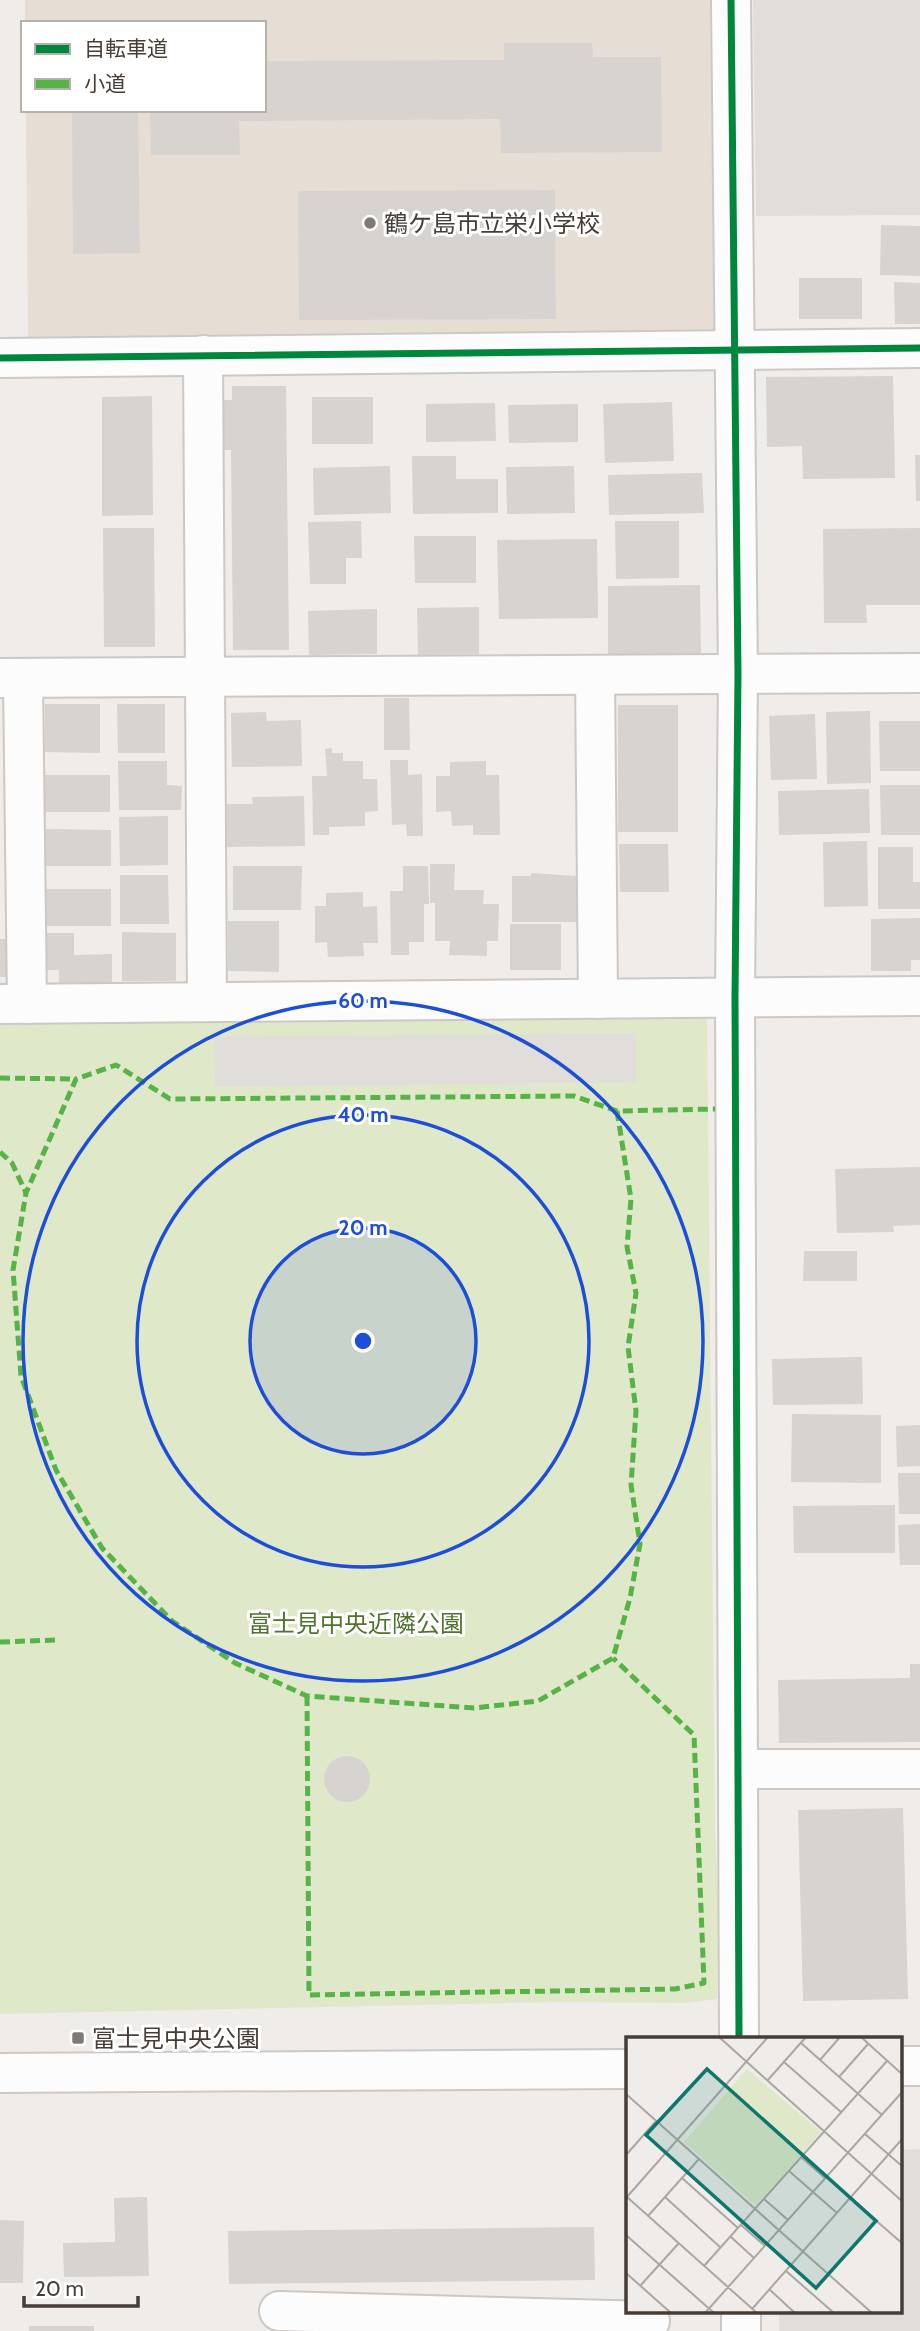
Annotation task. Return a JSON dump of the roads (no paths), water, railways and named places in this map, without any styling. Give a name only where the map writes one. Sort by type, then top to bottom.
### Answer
[{"type":"street","points":[[732,0],[738,674],[735,997],[739,2037]]},
{"type":"street","points":[[0,358],[920,348]]},
{"type":"street","points":[[203,355],[202,677],[207,1003]]},
{"type":"street","points":[[920,673],[11,678],[14,1004],[920,996]]},
{"type":"street","points":[[595,675],[598,999]]},
{"type":"street","points":[[740,1769],[920,1769]]},
{"type":"street","points":[[902,2066],[920,2066]]},
{"type":"street","points":[[0,2073],[626,2070]]},
{"type":"street","points":[[279,2311],[650,2321]]},
{"type":"place","name":"鶴ケ島市立栄小学校","points":[[370,223]]},
{"type":"place","name":"富士見中央公園","points":[[78,2038]]},
{"type":"park label","name":"富士見中央近隣公園","points":[[356,1623]]}]
